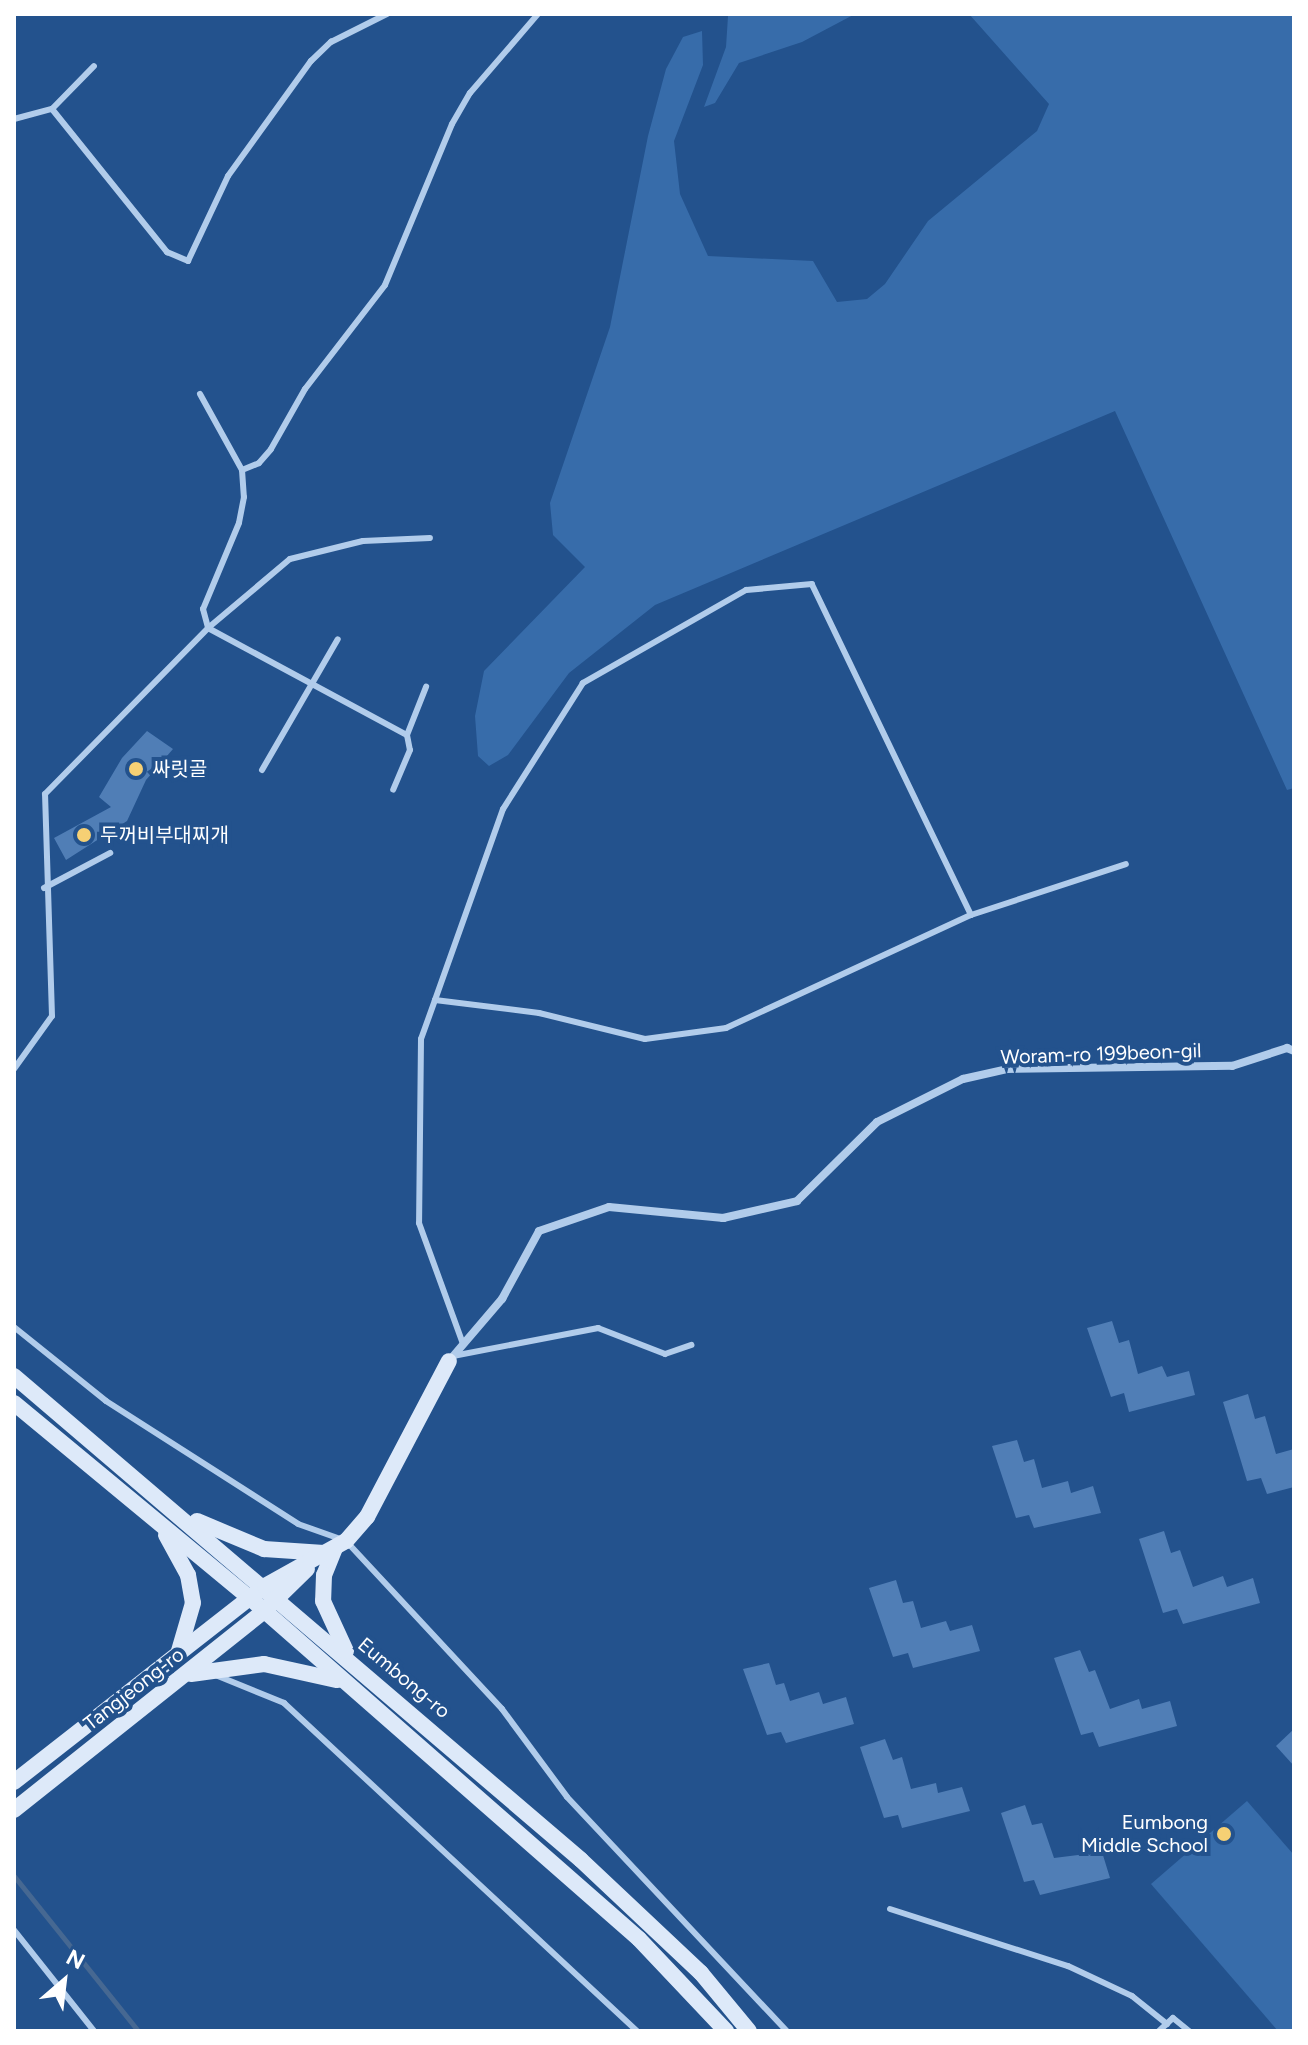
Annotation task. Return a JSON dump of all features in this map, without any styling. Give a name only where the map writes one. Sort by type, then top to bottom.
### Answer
[{"type":"main road","name":"Tangjeong-ro","points":[[14,1810],[264,1611],[367,1517],[451,1359]]},
{"type":"main road","name":"Eumbong-ro","points":[[14,1376],[351,1659],[581,1860],[701,1973],[749,2031]]},
{"type":"main road","name":"Eumbong-ro","points":[[14,1403],[250,1598],[639,1939],[726,2031]]},
{"type":"main road","points":[[169,1507],[232,1539],[264,1549],[331,1550],[324,1575],[323,1601],[351,1659]]},
{"type":"main road","points":[[161,1526],[188,1575],[193,1603],[181,1649],[163,1667]]},
{"type":"main road","name":"Tangjeong-ro","points":[[14,1782],[265,1586],[331,1550]]},
{"type":"main road","points":[[182,1677],[203,1669],[264,1664],[346,1684]]},
{"type":"street","name":"Woram-ro 199beon-gil","points":[[451,1359],[502,1299],[539,1231],[609,1207],[723,1218],[797,1201],[877,1122],[963,1079],[1007,1069],[1232,1066],[1287,1048],[1294,1051]]},
{"type":"lane","points":[[52,109],[167,252],[188,261],[228,176],[311,61],[331,42],[387,14]]},
{"type":"lane","points":[[242,470],[259,463],[271,449],[305,389],[385,285],[452,124],[470,93],[538,14]]},
{"type":"lane","points":[[14,119],[52,109],[94,66]]},
{"type":"lane","points":[[200,394],[242,470],[239,523],[203,609],[208,628],[407,735]]},
{"type":"lane","points":[[14,1069],[52,1016],[44,888],[45,794],[208,628],[290,559],[363,541],[430,538]]},
{"type":"lane","points":[[463,1344],[419,1223],[421,1039],[503,809],[583,683],[746,590],[812,584],[971,915]]},
{"type":"lane","points":[[262,770],[338,639]]},
{"type":"lane","points":[[393,790],[410,750],[407,735],[426,687]]},
{"type":"lane","points":[[44,888],[110,853]]},
{"type":"lane","points":[[435,1000],[539,1013],[645,1039],[726,1028],[971,915],[1126,864]]},
{"type":"lane","points":[[14,1327],[144,1425],[298,1524],[331,1550],[502,1709],[567,1797],[619,1855],[746,1983],[787,2031]]},
{"type":"lane","points":[[451,1359],[598,1328],[665,1354],[691,1345]]},
{"type":"lane","points":[[203,1669],[284,1703],[637,2031]]},
{"type":"lane","points":[[890,1909],[1068,1966],[1132,1996],[1167,2024]]},
{"type":"lane","points":[[14,1930],[94,2031]]},
{"type":"lane","points":[[1159,2031],[1173,2018],[1189,2031]]},
{"type":"shaded area","points":[[855,14],[802,42],[739,63],[715,103],[704,107],[726,47],[728,16]]},
{"type":"shaded area","points":[[969,14],[1294,14],[1294,788],[1287,790],[1115,411],[655,605],[569,673],[508,755],[489,766],[478,756],[475,716],[484,671],[585,567],[553,535],[550,503],[610,327],[648,136],[666,69],[683,37],[702,31],[703,65],[674,141],[680,194],[708,256],[813,261],[837,302],[867,299],[885,284],[928,221],[1037,131],[1049,104]]},
{"type":"shaded area","points":[[1247,1801],[1294,1855],[1294,2031],[1278,2031],[1151,1884]]},
{"type":"building","name":"싸릿골","points":[[147,731],[173,749],[146,780],[127,821],[66,860],[54,838],[111,807],[99,797],[122,758]]},
{"type":"building","points":[[1112,1321],[1119,1343],[1129,1340],[1138,1374],[1162,1366],[1167,1377],[1189,1371],[1195,1395],[1129,1412],[1124,1393],[1111,1397],[1087,1328]]},
{"type":"building","points":[[1248,1394],[1255,1419],[1265,1416],[1276,1454],[1294,1449],[1294,1487],[1267,1494],[1261,1478],[1247,1481],[1223,1402]]},
{"type":"building","points":[[1017,1440],[1024,1462],[1034,1459],[1042,1488],[1068,1481],[1071,1493],[1093,1486],[1101,1513],[1034,1528],[1029,1515],[1016,1518],[992,1446]]},
{"type":"building","points":[[1164,1531],[1171,1553],[1180,1550],[1193,1587],[1223,1576],[1227,1587],[1253,1578],[1260,1603],[1183,1624],[1177,1609],[1163,1613],[1139,1539]]},
{"type":"building","points":[[896,1580],[903,1603],[913,1601],[921,1628],[946,1621],[950,1631],[972,1625],[980,1651],[913,1668],[908,1653],[893,1657],[869,1588]]},
{"type":"building","points":[[1080,1650],[1089,1672],[1095,1670],[1110,1709],[1139,1699],[1142,1709],[1170,1701],[1177,1726],[1099,1747],[1093,1732],[1081,1735],[1054,1658]]},
{"type":"building","points":[[769,1663],[776,1685],[784,1683],[790,1701],[819,1692],[823,1704],[846,1697],[854,1724],[786,1743],[781,1732],[767,1735],[743,1669]]},
{"type":"building","points":[[1294,1729],[1294,1766],[1276,1746]]},
{"type":"building","points":[[885,1739],[893,1760],[902,1757],[911,1789],[936,1783],[938,1793],[962,1787],[970,1811],[902,1828],[898,1815],[884,1818],[860,1747]]},
{"type":"building","points":[[1025,1805],[1032,1825],[1042,1823],[1054,1858],[1102,1852],[1110,1878],[1040,1895],[1034,1880],[1024,1882],[1001,1813]]},
{"type":"waterway","points":[[14,1876],[138,2031]]},
{"type":"place","name":"싸릿골","points":[[136,769]]},
{"type":"place","name":"두꺼비부대찌개","points":[[84,835]]},
{"type":"place","name":"Eumbong Middle School","points":[[1224,1834]]}]
